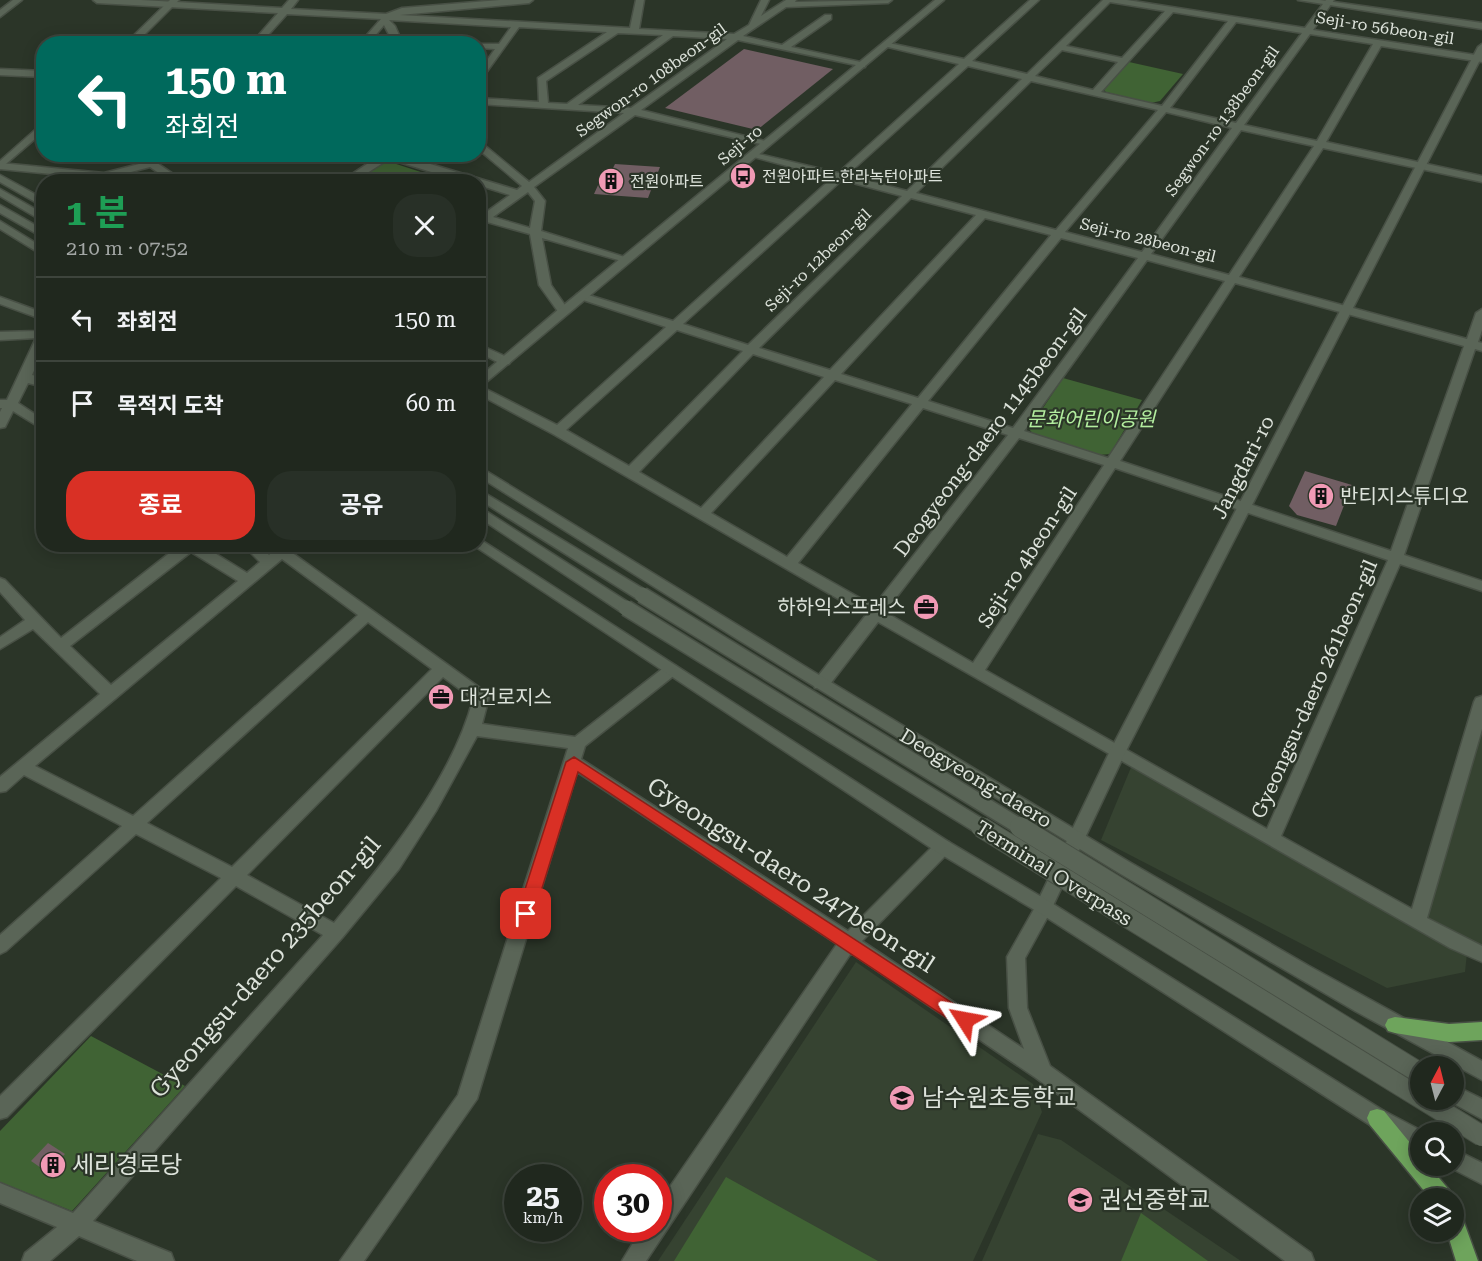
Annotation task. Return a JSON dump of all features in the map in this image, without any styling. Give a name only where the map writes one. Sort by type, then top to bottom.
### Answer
[{"type":"main road","points":[[1395,1025],[1449,1033],[1482,1031]]},
{"type":"main road","points":[[1377,1118],[1435,1188]]},
{"type":"main road","points":[[1461,1242],[1467,1261]]},
{"type":"street","points":[[0,14],[18,0]]},
{"type":"street","points":[[97,0],[173,2],[385,19],[736,37],[862,64]]},
{"type":"street","points":[[262,36],[294,0]]},
{"type":"street","points":[[370,36],[385,19],[402,10],[432,4],[529,0]]},
{"type":"street","points":[[634,31],[640,0]]},
{"type":"street","points":[[751,29],[765,0]]},
{"type":"street","points":[[788,3],[888,0]]},
{"type":"street","name":"Seji-ro","points":[[486,379],[562,311],[940,0]]},
{"type":"street","points":[[558,431],[837,176],[1035,0]]},
{"type":"street","points":[[909,195],[1110,0]]},
{"type":"street","name":"Seji-ro 56beon-gil","points":[[1110,0],[1379,42],[1480,55]]},
{"type":"street","points":[[1302,0],[1482,26]]},
{"type":"street","points":[[137,36],[173,2]]},
{"type":"street","name":"Segwon-ro 138beon-gil","points":[[1143,256],[1328,2]]},
{"type":"street","name":"Segwon-ro 108beon-gil","points":[[486,217],[736,37],[788,3]]},
{"type":"street","points":[[1095,93],[1172,9]]},
{"type":"street","points":[[784,47],[828,17]]},
{"type":"street","points":[[385,19],[395,36]]},
{"type":"street","name":"Seji-ro 28beon-gil","points":[[1058,234],[1164,109],[1234,19]]},
{"type":"street","points":[[486,70],[516,25]]},
{"type":"street","points":[[544,105],[542,80],[616,30]]},
{"type":"street","points":[[570,106],[672,33]]},
{"type":"street","name":"Seji-ro 28beon-gil","points":[[1230,279],[1321,143],[1379,42]]},
{"type":"street","points":[[887,44],[1236,126],[1482,178]]},
{"type":"street","points":[[486,46],[502,47]]},
{"type":"street","points":[[1060,47],[1124,61]]},
{"type":"street","name":"Jangdari-ro","points":[[1044,907],[1117,753],[1480,55]]},
{"type":"street","points":[[0,72],[36,74]]},
{"type":"street","points":[[486,101],[632,111],[765,144]]},
{"type":"street","points":[[0,166],[36,132]]},
{"type":"street","points":[[486,150],[529,187],[540,201],[535,232],[545,285],[562,311]]},
{"type":"street","name":"Seji-ro 28beon-gil","points":[[754,154],[1347,309],[1476,345]]},
{"type":"street","points":[[358,174],[378,162]]},
{"type":"street","points":[[412,162],[452,174]]},
{"type":"street","points":[[112,174],[151,164],[167,174]]},
{"type":"street","points":[[0,166],[78,174]]},
{"type":"street","points":[[0,178],[36,199]]},
{"type":"street","points":[[486,184],[518,194]]},
{"type":"street","points":[[0,192],[36,214]]},
{"type":"street","name":"Seji-ro 12beon-gil","points":[[751,349],[909,195]]},
{"type":"street","points":[[0,208],[36,230]]},
{"type":"street","points":[[702,514],[983,214]]},
{"type":"street","points":[[486,221],[535,232],[625,260]]},
{"type":"street","points":[[0,224],[36,248]]},
{"type":"street","points":[[789,564],[1058,234]]},
{"type":"street","name":"Deogyeong-daero 1145beon-gil","points":[[821,684],[877,615],[1017,432],[1143,256]]},
{"type":"street","points":[[1112,463],[1230,279]]},
{"type":"street","points":[[581,296],[1017,432],[1482,586]]},
{"type":"street","points":[[0,300],[36,314]]},
{"type":"street","name":"Gyeongsu-daero 261beon-gil","points":[[1271,839],[1396,556],[1476,345],[1482,313]]},
{"type":"street","points":[[0,336],[36,333]]},
{"type":"street","points":[[630,473],[751,349]]},
{"type":"street","points":[[486,351],[505,361]]},
{"type":"street","points":[[0,424],[5,404],[36,380]]},
{"type":"street","points":[[486,391],[1117,753]]},
{"type":"street","points":[[5,404],[36,421]]},
{"type":"street","name":"Seji-ro 4beon-gil","points":[[975,672],[1112,463]]},
{"type":"street","name":"Deogyeong-daero","points":[[486,474],[821,684],[1078,839],[1395,1025],[1482,1071]]},
{"type":"street","points":[[486,478],[527,523]]},
{"type":"street","points":[[486,498],[527,523]]},
{"type":"street","points":[[486,515],[512,532]]},
{"type":"street","name":"Terminal Overpass","points":[[527,523],[1410,1067]]},
{"type":"street","points":[[486,524],[512,532]]},
{"type":"street","name":"Terminal Overpass","points":[[512,532],[626,608],[1482,1136]]},
{"type":"street","points":[[486,547],[943,847],[1044,907],[1377,1118],[1410,1136]]},
{"type":"street","points":[[60,646],[180,552]]},
{"type":"street","points":[[201,552],[248,580]]},
{"type":"street","points":[[257,552],[269,563]]},
{"type":"street","points":[[0,786],[281,552]]},
{"type":"street","points":[[0,1110],[232,875],[442,668],[368,615],[291,552]]},
{"type":"street","points":[[0,583],[34,621],[110,694]]},
{"type":"street","points":[[0,946],[368,615]]},
{"type":"street","points":[[0,644],[34,621]]},
{"type":"street","name":"Gyeongsu-daero 235beon-gil","points":[[33,1261],[76,1225],[336,933],[393,864],[430,806],[472,729],[481,697],[442,668]]},
{"type":"street","points":[[351,1261],[467,1099],[579,743],[671,670]]},
{"type":"street","points":[[1417,921],[1482,702]]},
{"type":"street","points":[[472,729],[579,743]]},
{"type":"street","name":"Gyeongsu-daero 261beon-gil","points":[[1117,753],[1417,921],[1482,954]]},
{"type":"street","name":"Gyeongsu-daero 247beon-gil","points":[[574,762],[1042,1072],[1303,1261]]},
{"type":"street","points":[[22,767],[232,875],[336,933]]},
{"type":"street","points":[[672,1202],[849,942],[943,847]]},
{"type":"street","points":[[1042,1072],[1018,1008],[1017,957],[1044,907]]},
{"type":"street","points":[[1464,1100],[1482,1110]]},
{"type":"street","points":[[1464,1164],[1482,1174]]},
{"type":"street","points":[[0,1193],[163,1261]]},
{"type":"street","points":[[633,1261],[646,1242]]},
{"type":"shaded area","points":[[1482,715],[1482,950],[1422,918]]},
{"type":"shaded area","points":[[1132,765],[1467,953],[1465,972],[1387,988],[1101,840]]},
{"type":"shaded area","name":"남수원초등학교","points":[[856,962],[1033,1084],[1042,1112],[973,1261],[658,1261]]},
{"type":"shaded area","name":"권선중학교","points":[[1038,1134],[1061,1140],[1241,1261],[982,1261]]},
{"type":"green space","points":[[1129,62],[1183,74],[1160,101],[1151,103],[1106,92],[1103,89]]},
{"type":"green space","points":[[381,162],[390,162],[427,174],[362,174]]},
{"type":"green space","name":"문화어린이공원","points":[[1063,378],[1142,400],[1110,454],[1099,455],[1035,436],[1029,429]]},
{"type":"green space","points":[[91,1036],[185,1086],[72,1211],[0,1182],[0,1131]]},
{"type":"green space","points":[[726,1177],[878,1261],[674,1261]]},
{"type":"green space","points":[[1141,1213],[1208,1261],[1121,1261]]},
{"type":"building","points":[[744,49],[833,69],[757,130],[665,108]]},
{"type":"building","name":"전원아파트","points":[[615,164],[660,167],[648,198],[594,194],[604,172],[611,172]]},
{"type":"building","name":"반티지스튜디오","points":[[1305,471],[1352,485],[1336,526],[1297,515],[1289,506]]},
{"type":"building","points":[[48,1143],[65,1154],[47,1172],[31,1161]]},
{"type":"place","name":"전원아파트.한라녹턴아파트","points":[[743,176]]},
{"type":"place","name":"전원아파트","points":[[611,181]]},
{"type":"place","name":"반티지스튜디오","points":[[1321,496]]},
{"type":"place","name":"하하익스프레스","points":[[926,607]]},
{"type":"place","name":"대건로지스","points":[[441,697]]},
{"type":"place","name":"남수원초등학교","points":[[902,1098]]},
{"type":"place","name":"세리경로당","points":[[53,1165]]},
{"type":"place","name":"권선중학교","points":[[1080,1200]]},
{"type":"route","points":[[526,914],[574,762],[965,1020]]}]
